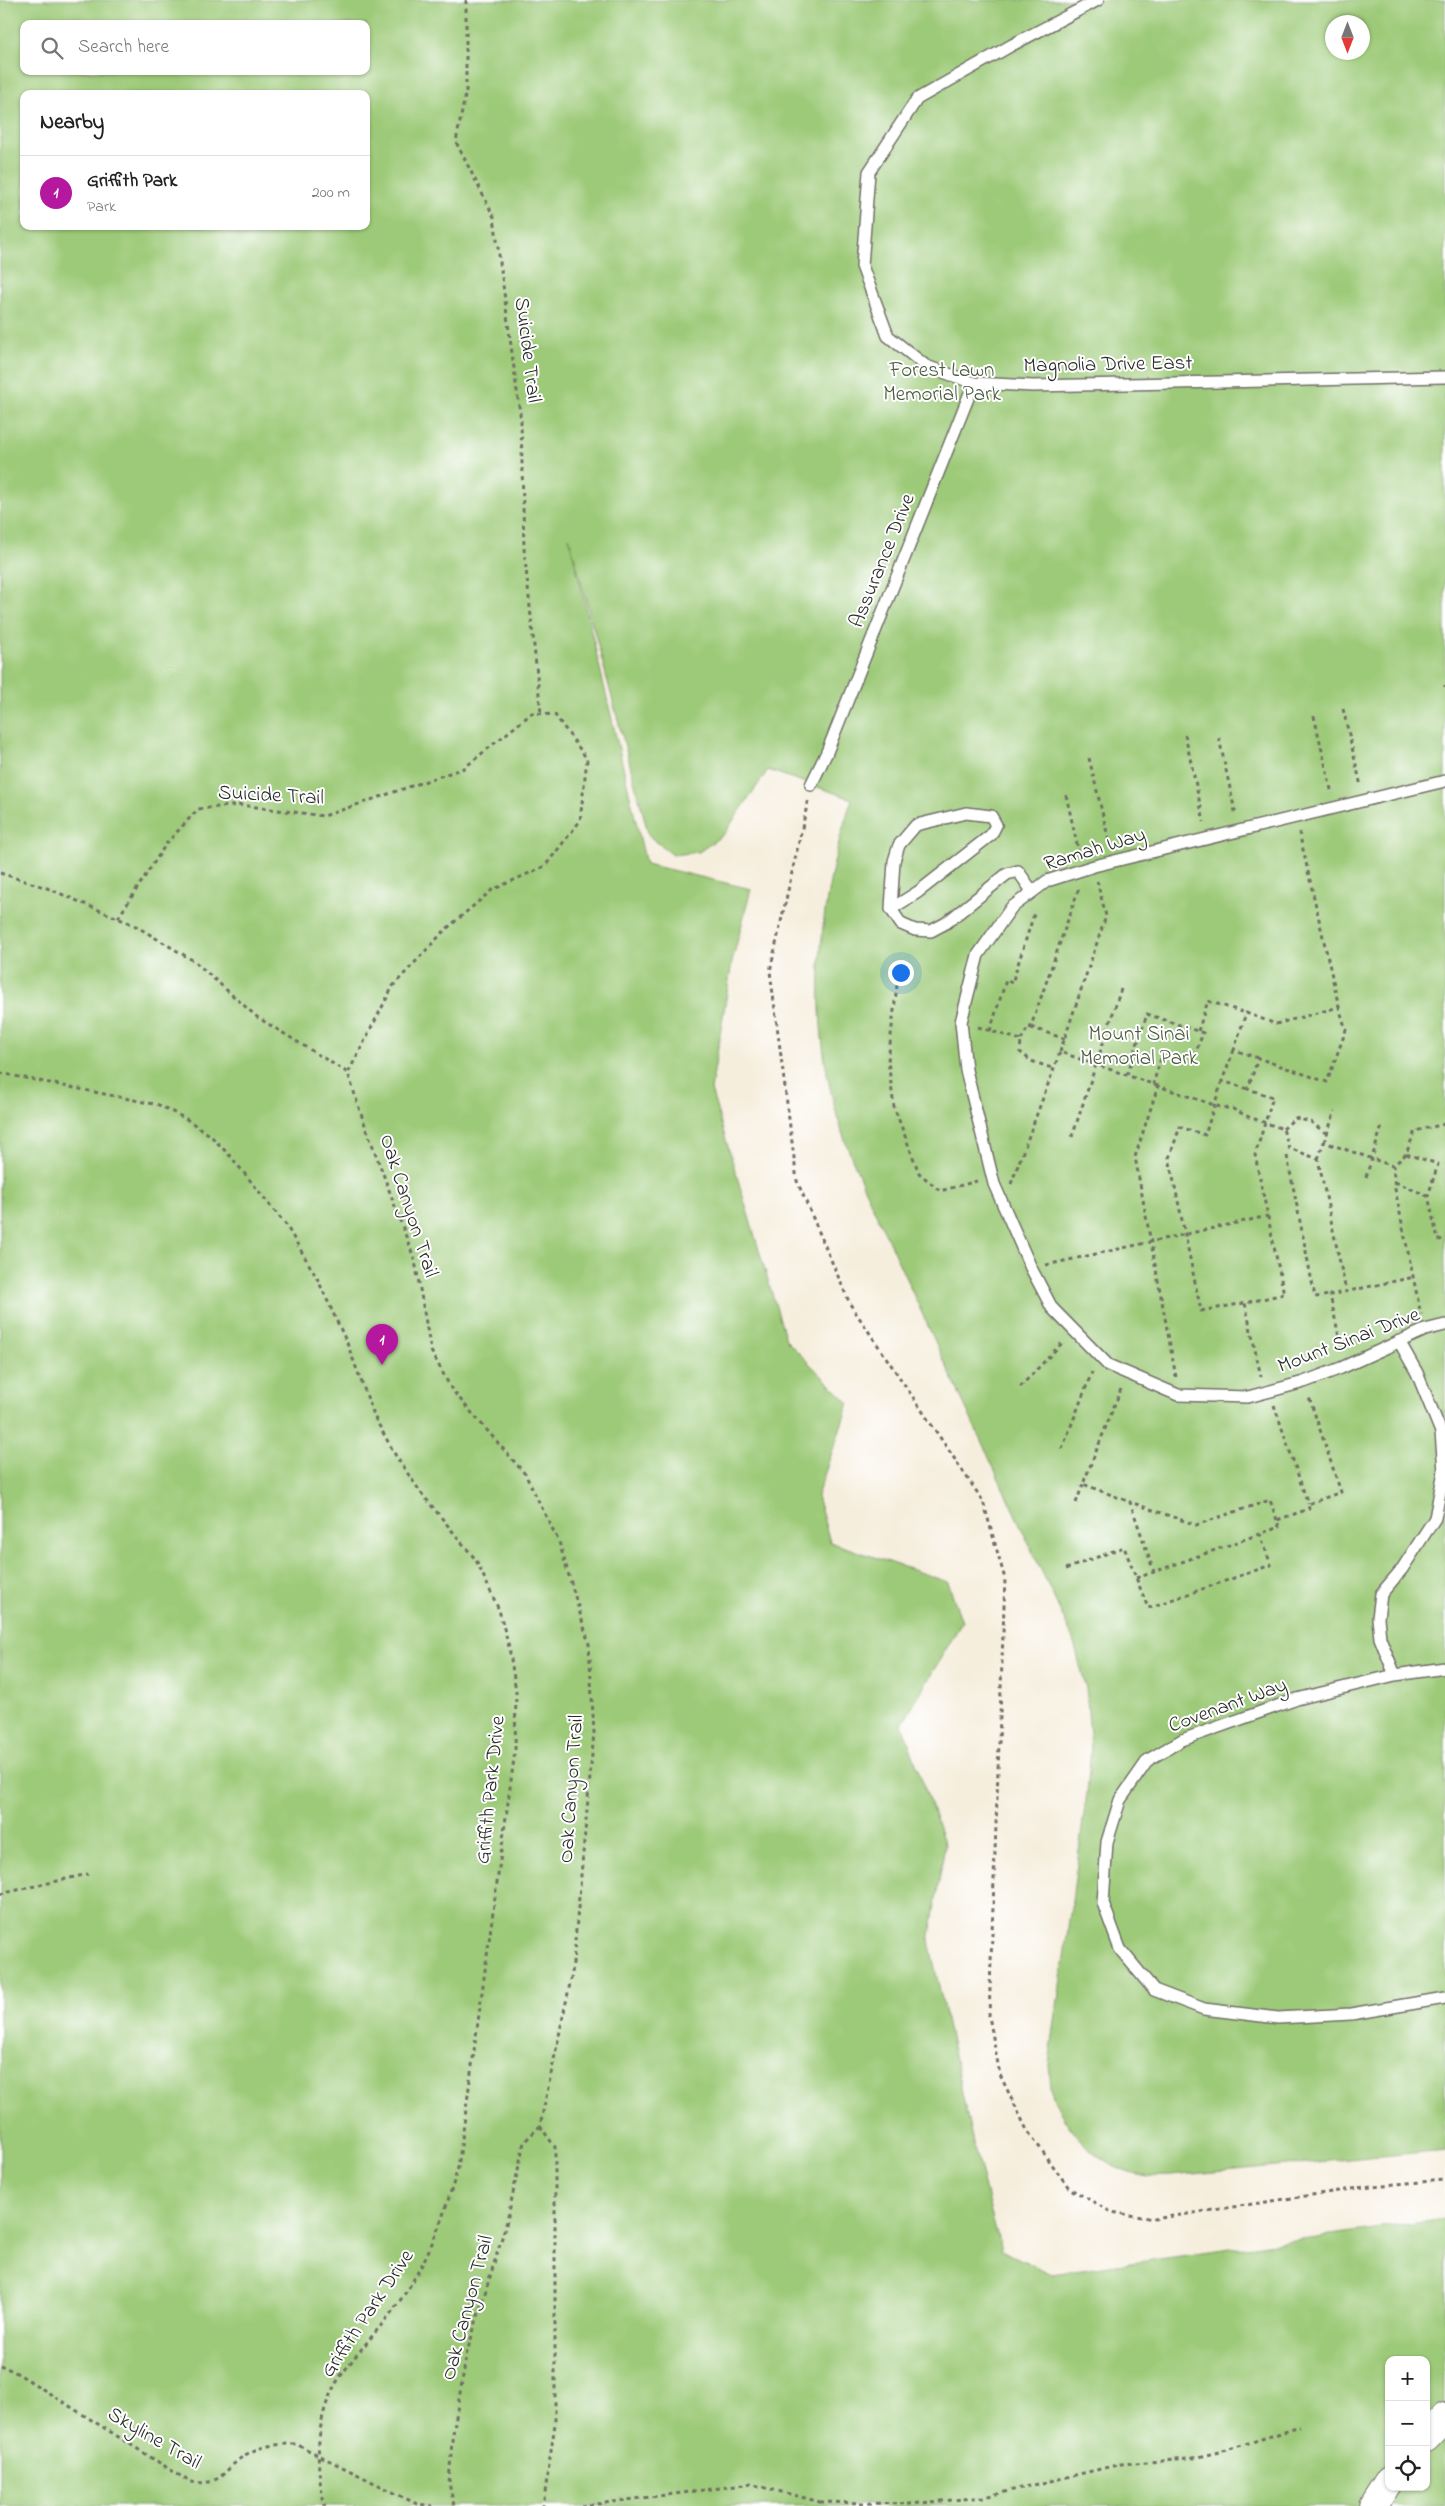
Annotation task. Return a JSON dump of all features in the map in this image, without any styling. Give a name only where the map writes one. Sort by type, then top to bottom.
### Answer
[{"type":"street","points":[[1430,2433],[1445,2417]]},
{"type":"street","points":[[1373,2506],[1385,2487]]},
{"type":"lane","name":"Magnolia Drive East","points":[[1098,0],[917,98],[869,172],[862,266],[888,336],[926,366],[974,383],[1033,386],[1445,377]]},
{"type":"lane","name":"Assurance Drive","points":[[811,785],[827,752],[974,383]]},
{"type":"lane","name":"Ramah Way","points":[[992,1177],[966,1070],[960,1022],[978,955],[1011,908],[1047,881],[1088,868],[1445,781]]},
{"type":"lane","points":[[891,909],[918,892],[992,835],[996,825],[991,816],[966,813],[916,825],[899,845],[894,861],[891,909],[901,924],[915,930],[931,931],[946,923],[1007,874],[1018,871],[1032,892]]},
{"type":"lane","name":"Mount Sinai Drive","points":[[992,1177],[1031,1268],[1052,1308],[1108,1365],[1178,1394],[1248,1397],[1304,1382],[1425,1330],[1445,1325]]},
{"type":"lane","points":[[1394,1675],[1380,1638],[1378,1618],[1381,1594],[1402,1569],[1435,1518],[1444,1471],[1441,1432],[1417,1373],[1399,1341]]},
{"type":"lane","name":"Covenant Way","points":[[1445,1668],[1394,1675],[1297,1699],[1182,1740],[1148,1760],[1120,1800],[1106,1842],[1103,1903],[1120,1949],[1154,1990],[1204,2009],[1278,2018],[1352,2014],[1445,1998]]},
{"type":"path","name":"Suicide Trail","points":[[118,918],[166,844],[198,809],[240,805],[324,816],[464,768],[532,713],[541,714],[524,549],[521,421],[494,217],[456,142],[466,91],[466,0]]},
{"type":"path","points":[[1343,708],[1364,800]]},
{"type":"path","points":[[0,873],[47,888],[134,925],[194,961],[257,1017],[348,1073],[393,986],[444,931],[492,890],[545,866],[580,821],[587,759],[555,715],[541,714]]},
{"type":"path","points":[[1314,716],[1335,808]]},
{"type":"path","points":[[1185,735],[1208,838]]},
{"type":"path","points":[[1218,738],[1240,830]]},
{"type":"path","points":[[1089,758],[1114,861]]},
{"type":"path","points":[[811,785],[770,971],[797,1181],[850,1304],[983,1501],[1004,1579],[989,2016],[1000,2075],[1027,2130],[1069,2188],[1111,2212],[1154,2219],[1372,2186],[1445,2180]]},
{"type":"path","points":[[1003,1206],[1055,1069],[1106,916],[1088,868],[1066,795]]},
{"type":"path","points":[[1234,1050],[1327,1082],[1346,1030],[1295,817]]},
{"type":"path","points":[[1030,1030],[1088,868]]},
{"type":"path","points":[[990,1030],[1006,980],[1012,983],[1036,907],[1032,892]]},
{"type":"path","points":[[897,985],[888,1061],[894,1107],[919,1173],[940,1191],[992,1177]]},
{"type":"path","points":[[1072,1137],[1122,986]]},
{"type":"path","points":[[1198,1031],[1208,1001],[1276,1024],[1339,1007]]},
{"type":"path","points":[[1222,1081],[1273,1097],[1255,1155],[1284,1294],[1201,1311],[1169,1158],[1180,1127],[1204,1135],[1222,1081],[1234,1050],[1246,1013]]},
{"type":"path","points":[[1126,1075],[1147,1014],[1203,1033],[1192,1062],[1163,1052],[1153,1084]]},
{"type":"path","points":[[960,1022],[1021,1040]]},
{"type":"path","points":[[1055,1069],[1031,1061],[1020,1052],[1021,1040],[1026,1030],[1033,1028],[1065,1039]]},
{"type":"path","points":[[1060,1052],[1220,1107],[1233,1109],[1249,1118],[1282,1129]]},
{"type":"path","points":[[1248,1089],[1258,1058]]},
{"type":"path","name":"Griffith Park Drive","points":[[0,1073],[159,1105],[210,1135],[232,1158],[286,1225],[317,1278],[347,1343],[375,1418],[397,1458],[422,1494],[476,1560],[499,1610],[509,1647],[516,1691],[515,1751],[458,2168],[444,2214],[415,2278],[395,2308],[340,2376],[327,2402],[321,2424],[318,2453],[320,2488],[324,2506]]},
{"type":"path","name":"Oak Canyon Trail","points":[[348,1073],[415,1261],[432,1351],[452,1390],[525,1474],[559,1542],[589,1644],[594,1733],[572,1974],[540,2126],[524,2142],[507,2221],[467,2352],[452,2448],[449,2483],[454,2506]]},
{"type":"path","points":[[1158,1086],[1135,1156],[1152,1241],[1178,1394]]},
{"type":"path","points":[[1335,1111],[1318,1159],[1346,1291]]},
{"type":"path","points":[[1282,1129],[1295,1118],[1311,1122],[1328,1134]]},
{"type":"path","points":[[1393,1166],[1406,1154],[1415,1131],[1445,1124]]},
{"type":"path","points":[[1366,1177],[1382,1126]]},
{"type":"path","points":[[1282,1129],[1289,1148],[1318,1159]]},
{"type":"path","points":[[1324,1142],[1393,1166]]},
{"type":"path","points":[[1406,1154],[1438,1164],[1428,1196],[1438,1240],[1445,1239]]},
{"type":"path","points":[[1287,1156],[1315,1297],[1414,1277]]},
{"type":"path","points":[[1393,1166],[1425,1330]]},
{"type":"path","points":[[1395,1182],[1428,1196]]},
{"type":"path","points":[[1031,1268],[1268,1216]]},
{"type":"path","points":[[1330,1294],[1345,1366]]},
{"type":"path","points":[[1245,1302],[1267,1391],[1309,1509],[1277,1520]]},
{"type":"path","points":[[1020,1387],[1074,1331]]},
{"type":"path","points":[[1062,1449],[1099,1355]]},
{"type":"path","points":[[1076,1503],[1128,1374]]},
{"type":"path","points":[[1304,1382],[1342,1492],[1308,1504]]},
{"type":"path","points":[[1083,1484],[1196,1524],[1270,1500],[1279,1527],[1136,1578]]},
{"type":"path","points":[[1130,1502],[1154,1572]]},
{"type":"path","points":[[1066,1569],[1124,1547],[1148,1608],[1271,1565],[1260,1534]]},
{"type":"path","points":[[0,1894],[88,1874]]},
{"type":"path","points":[[540,2126],[555,2147],[555,2424],[543,2506]]},
{"type":"path","name":"Skyline Trail","points":[[0,2365],[17,2373],[190,2482],[205,2484],[218,2479],[247,2454],[274,2443],[296,2444],[318,2453],[417,2504],[432,2506]]},
{"type":"path","points":[[581,2506],[751,2484],[820,2502],[910,2504],[984,2497],[1121,2464],[1189,2459],[1223,2452],[1300,2427]]},
{"type":"path","points":[[820,2502],[823,2506]]},
{"type":"green space","points":[[0,0],[1445,0],[1445,2150],[1171,2176],[1148,2176],[1126,2171],[1100,2157],[1078,2137],[1060,2112],[1052,2091],[1049,2064],[1087,1793],[1091,1746],[1086,1688],[1073,1639],[864,1188],[844,1139],[831,1090],[823,1049],[820,1007],[820,964],[830,881],[852,799],[768,770],[724,834],[699,852],[673,855],[649,836],[569,537],[646,864],[751,889],[732,962],[711,1090],[786,1340],[849,1403],[817,1496],[830,1542],[948,1582],[962,1622],[902,1724],[945,1845],[929,1941],[973,2143],[1001,2250],[1052,2274],[1445,2219],[1445,2506],[0,2506]]},
{"type":"place","name":"Griffith Park","points":[[382,1365]]},
{"type":"park label","name":"Forest Lawn Memorial Park","points":[[942,383]]},
{"type":"park label","name":"Mount Sinai Memorial Park","points":[[1139,1047]]}]
